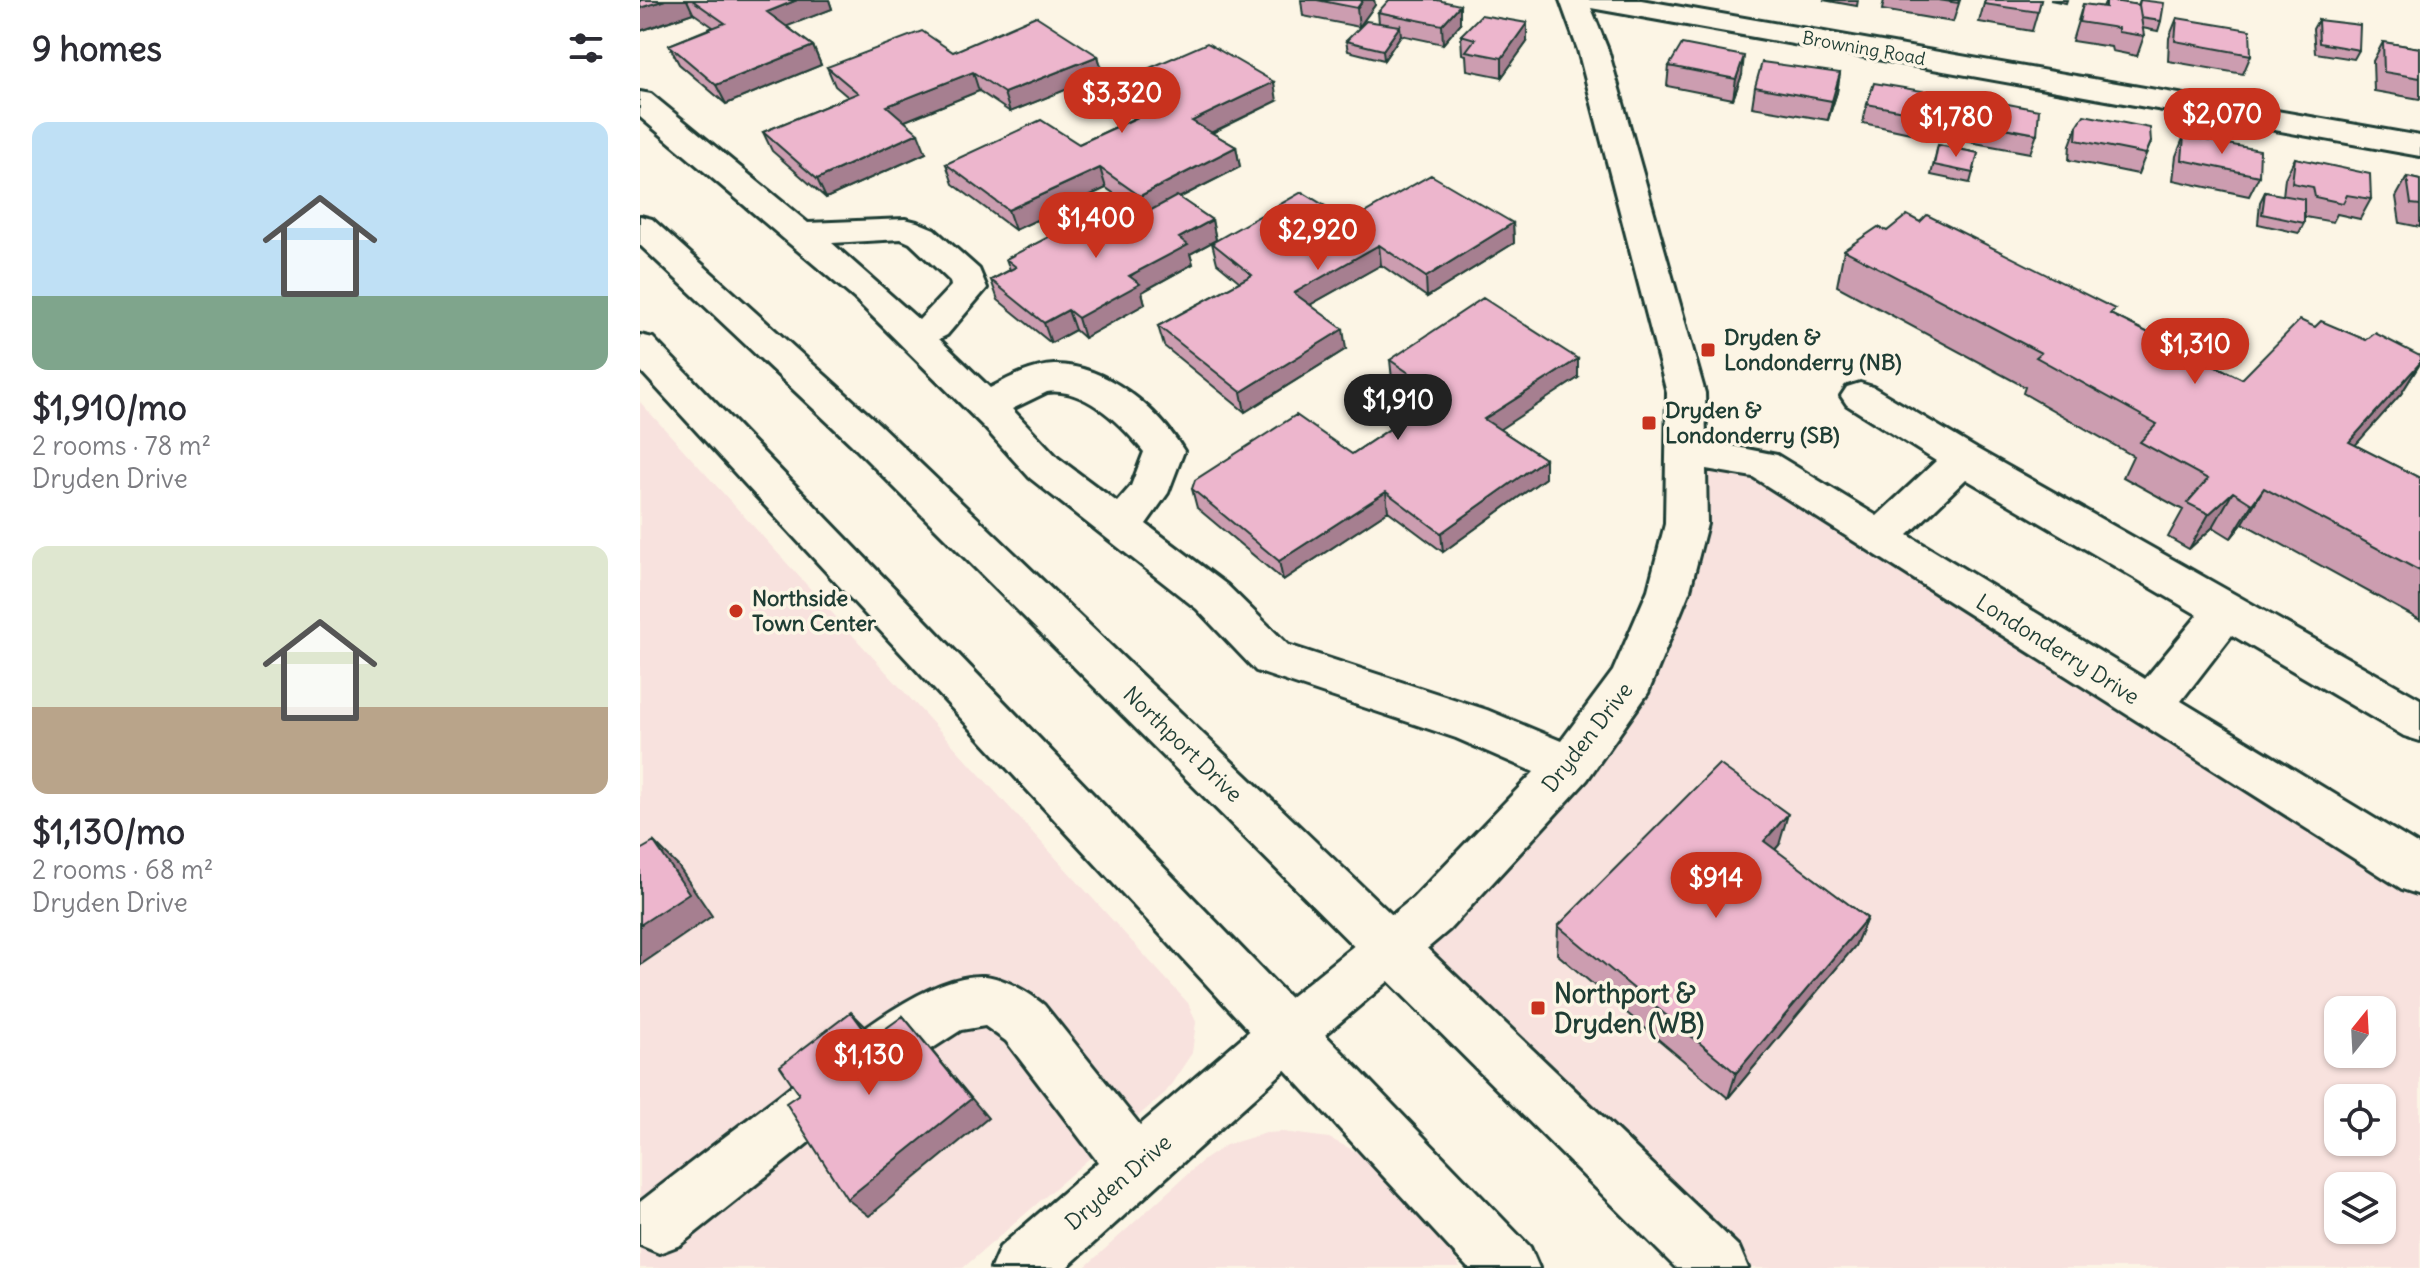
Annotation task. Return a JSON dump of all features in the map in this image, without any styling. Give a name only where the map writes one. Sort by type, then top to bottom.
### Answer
[{"type":"street","name":"Dryden Drive","points":[[1021,1268],[1287,1033],[1431,914],[1570,766],[1632,680],[1669,590],[1686,524],[1686,393],[1593,50],[1574,0]]},
{"type":"street","name":"Browning Road","points":[[1593,0],[2420,146]]},
{"type":"street","points":[[640,101],[868,291],[987,406],[1044,468],[1212,597],[1272,658],[1471,724],[1570,766]]},
{"type":"street","name":"Northport Drive","points":[[640,226],[864,433],[1718,1268]]},
{"type":"street","points":[[800,234],[883,228],[905,229],[922,236],[967,277],[969,288],[934,327],[915,337]]},
{"type":"street","points":[[640,255],[685,268]]},
{"type":"street","points":[[640,347],[1509,1268]]},
{"type":"street","points":[[987,406],[1033,383],[1055,378],[1072,379],[1093,388],[1150,430],[1164,451],[1151,492],[1142,505],[1117,524]]},
{"type":"street","points":[[1860,396],[1963,459],[2420,722]]},
{"type":"street","name":"Londonderry Drive","points":[[1686,452],[1763,465],[2420,873]]},
{"type":"street","points":[[1879,538],[1963,459]]},
{"type":"street","points":[[2150,707],[2226,611]]},
{"type":"street","points":[[659,1224],[908,1032],[955,1005],[986,1001],[1012,1012],[1025,1023],[1136,1166]]},
{"type":"shaded area","points":[[640,402],[1188,1003],[1196,1022],[1192,1053],[1166,1092],[963,1268],[640,1268]]},
{"type":"shaded area","points":[[1686,452],[1750,461],[2420,873],[2420,1268],[1718,1268],[1390,946],[1632,680]]},
{"type":"shaded area","points":[[1266,1133],[1329,1138],[1363,1155],[1449,1249],[1460,1268],[1084,1268],[1202,1161],[1226,1145]]},
{"type":"building","points":[[640,0],[665,0],[640,8]]},
{"type":"building","points":[[692,0],[797,0],[767,12],[813,46],[716,85],[669,45],[725,23]]},
{"type":"building","points":[[1317,0],[1363,0],[1357,8]]},
{"type":"building","points":[[1389,0],[1437,0],[1460,5],[1442,25],[1378,12]]},
{"type":"building","points":[[1985,0],[2041,0],[2038,12],[1984,4]]},
{"type":"building","points":[[2106,0],[2139,5],[2144,36],[2079,22],[2083,4],[2106,7]]},
{"type":"building","points":[[2140,0],[2164,3],[2161,21],[2141,18]]},
{"type":"building","points":[[1481,15],[1527,23],[1502,58],[1466,51],[1475,39],[1461,35]]},
{"type":"building","points":[[1036,16],[1098,56],[1004,93],[973,72],[887,106],[918,133],[817,179],[763,132],[858,93],[827,67],[922,31],[953,52]]},
{"type":"building","points":[[2177,18],[2250,30],[2251,55],[2175,41]]},
{"type":"building","points":[[2318,20],[2360,25],[2359,50],[2319,43]]},
{"type":"building","points":[[1366,21],[1400,26],[1383,50],[1346,41]]},
{"type":"building","points":[[2383,42],[2420,48],[2420,78],[2384,72]]},
{"type":"building","points":[[1207,43],[1274,82],[1192,121],[1236,147],[1140,196],[1100,168],[1008,210],[946,164],[1041,120],[1079,144],[1160,107],[1122,80]]},
{"type":"building","points":[[1682,44],[1744,56],[1736,79],[1669,66]]},
{"type":"building","points":[[1762,62],[1840,73],[1832,101],[1755,87]]},
{"type":"building","points":[[1874,83],[1940,94],[1934,117],[1867,104]]},
{"type":"building","points":[[1977,98],[2039,110],[2037,134],[1969,121]]},
{"type":"building","points":[[2084,115],[2150,128],[2151,142],[2146,154],[2076,140],[2077,126]]},
{"type":"building","points":[[2184,136],[2260,150],[2259,176],[2182,160]]},
{"type":"building","points":[[1938,145],[1978,153],[1973,173],[1934,165]]},
{"type":"building","points":[[2295,158],[2370,174],[2371,199],[2347,195],[2343,203],[2315,197],[2313,187],[2292,183]]},
{"type":"building","points":[[1431,175],[1513,223],[1426,277],[1379,245],[1294,293],[1343,329],[1241,392],[1158,326],[1252,275],[1212,243],[1302,192],[1350,221]]},
{"type":"building","points":[[2407,177],[2420,180],[2420,205],[2411,204]]},
{"type":"building","points":[[2265,192],[2304,199],[2304,223],[2262,214]]},
{"type":"building","points":[[1177,196],[1212,220],[1179,238],[1188,245],[1129,276],[1140,284],[1078,318],[1068,310],[1044,323],[991,280],[1016,267],[1006,259],[1066,228],[1076,236],[1133,206],[1144,214]]},
{"type":"building","points":[[1907,215],[1920,222],[1927,215],[2115,309],[2110,314],[2242,379],[2300,320],[2315,327],[2321,321],[2366,340],[2375,333],[2420,356],[2420,363],[2349,442],[2420,478],[2420,571],[2264,488],[2252,504],[2233,492],[2209,514],[2187,503],[2208,479],[2140,442],[2157,424],[2036,357],[2041,353],[1844,250],[1878,227],[1887,231]]},
{"type":"building","points":[[1483,298],[1578,359],[1484,419],[1545,459],[1441,533],[1386,492],[1279,561],[1192,489],[1195,480],[1296,415],[1352,454],[1441,395],[1390,360]]},
{"type":"building","points":[[1719,764],[1788,814],[1764,841],[1867,918],[1736,1073],[1558,926]]},
{"type":"building","points":[[654,842],[689,893],[640,925],[640,850]]},
{"type":"building","points":[[851,1012],[871,1039],[903,1016],[971,1099],[847,1199],[786,1103],[799,1094],[780,1066]]},
{"type":"place","name":"Dryden & Londonderry (NB)","points":[[1708,350]]},
{"type":"place","name":"Dryden & Londonderry (SB)","points":[[1649,423]]},
{"type":"place","name":"Northside Town Center","points":[[736,611]]},
{"type":"place","name":"Northport & Dryden (WB)","points":[[1538,1008]]}]
